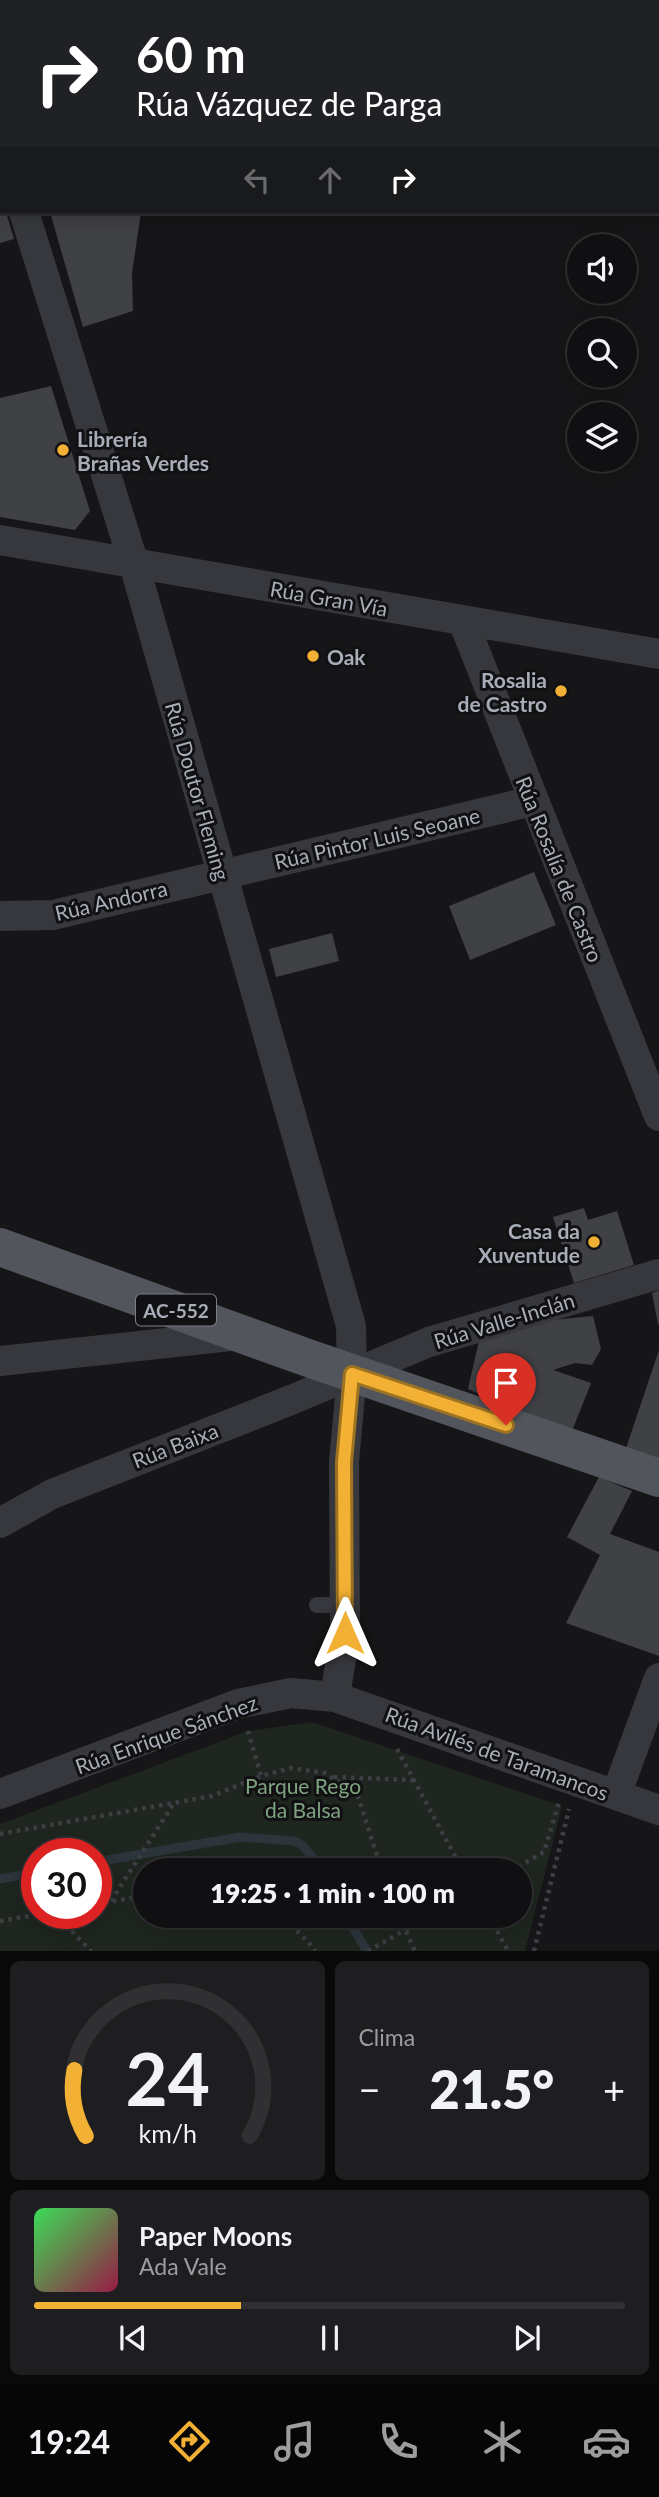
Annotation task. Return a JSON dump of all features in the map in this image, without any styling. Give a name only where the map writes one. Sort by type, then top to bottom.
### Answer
[{"type":"main road","name":"AC-552","points":[[0,1247],[352,1374],[659,1478]]},
{"type":"street","name":"Rúa Doutor Fleming","points":[[25,214],[134,564],[351,1326],[352,1374],[331,1605],[345,1633],[335,1696]]},
{"type":"street","name":"Rúa Gran Vía","points":[[0,541],[659,654]]},
{"type":"street","name":"Rúa Rosalía de Castro","points":[[463,621],[659,1116]]},
{"type":"street","name":"Rúa Pintor Luis Seoane","points":[[222,874],[533,801]]},
{"type":"street","name":"Rúa Andorra","points":[[0,916],[53,915],[222,874]]},
{"type":"street","name":"Rúa Valle-Inclán","points":[[352,1374],[429,1342],[659,1274]]},
{"type":"street","points":[[0,1361],[244,1335]]},
{"type":"street","name":"Rúa Baixa","points":[[0,1523],[51,1494],[352,1374]]},
{"type":"street","points":[[616,1795],[659,1678]]},
{"type":"street","name":"Rúa Enrique Sánchez","points":[[0,1794],[238,1704],[291,1693],[335,1696]]},
{"type":"street","name":"Rúa Avilés de Taramancos","points":[[335,1696],[659,1810]]},
{"type":"path","points":[[238,1704],[261,1776]]},
{"type":"path","points":[[391,1715],[390,1736],[456,1858]]},
{"type":"path","points":[[0,1833],[212,1796],[261,1776],[291,1768],[325,1773],[357,1793],[378,1858]]},
{"type":"path","points":[[332,1777],[414,1780]]},
{"type":"path","points":[[532,1859],[544,1852],[571,1779]]},
{"type":"path","points":[[534,1951],[571,1779]]},
{"type":"path","points":[[112,1899],[174,1803]]},
{"type":"path","points":[[112,1901],[133,1898]]},
{"type":"path","points":[[0,1922],[21,1918]]},
{"type":"path","points":[[293,1928],[316,1951]]},
{"type":"path","points":[[403,1928],[415,1951]]},
{"type":"path","points":[[368,1951],[409,1928]]},
{"type":"path","points":[[496,1928],[508,1951]]},
{"type":"path","points":[[70,1929],[91,1951]]},
{"type":"green space","name":"Parque Rego da Balsa","points":[[312,1722],[562,1806],[532,1924],[532,1858],[133,1858],[133,1928],[531,1928],[525,1951],[0,1951],[0,1824],[248,1731]]},
{"type":"building","points":[[0,214],[7,214],[14,239],[0,243]]},
{"type":"building","points":[[51,214],[141,214],[132,273],[133,311],[83,327]]},
{"type":"building","points":[[51,386],[90,511],[75,530],[0,517],[0,398]]},
{"type":"building","points":[[534,872],[556,925],[470,960],[449,906]]},
{"type":"building","points":[[332,933],[339,961],[276,977],[269,949]]},
{"type":"building","name":"Casa da Xuventude","points":[[584,1208],[588,1220],[617,1211],[634,1265],[574,1283],[553,1217]]},
{"type":"building","points":[[659,1290],[659,1324],[658,1324],[652,1293]]},
{"type":"building","points":[[593,1316],[601,1349],[592,1365],[575,1363],[553,1370],[591,1383],[572,1431],[537,1420],[468,1389],[479,1341],[552,1320]]},
{"type":"building","points":[[659,1350],[659,1461],[626,1448]]},
{"type":"building","points":[[599,1477],[632,1491],[610,1534],[659,1552],[659,1656],[566,1623],[600,1555],[567,1537]]},
{"type":"waterway","points":[[112,1859],[240,1837],[294,1841],[302,1845],[313,1858]]},
{"type":"waterway","points":[[0,1879],[21,1875]]},
{"type":"waterway","points":[[353,1928],[367,1951]]},
{"type":"place","name":"Librería Brañas Verdes","points":[[63,450]]},
{"type":"place","name":"Oak","points":[[313,656]]},
{"type":"place","name":"Rosalia de Castro","points":[[561,691]]},
{"type":"place","name":"Casa da Xuventude","points":[[594,1242]]},
{"type":"route","points":[[345,1633],[344,1462],[352,1374],[506,1425]]}]
